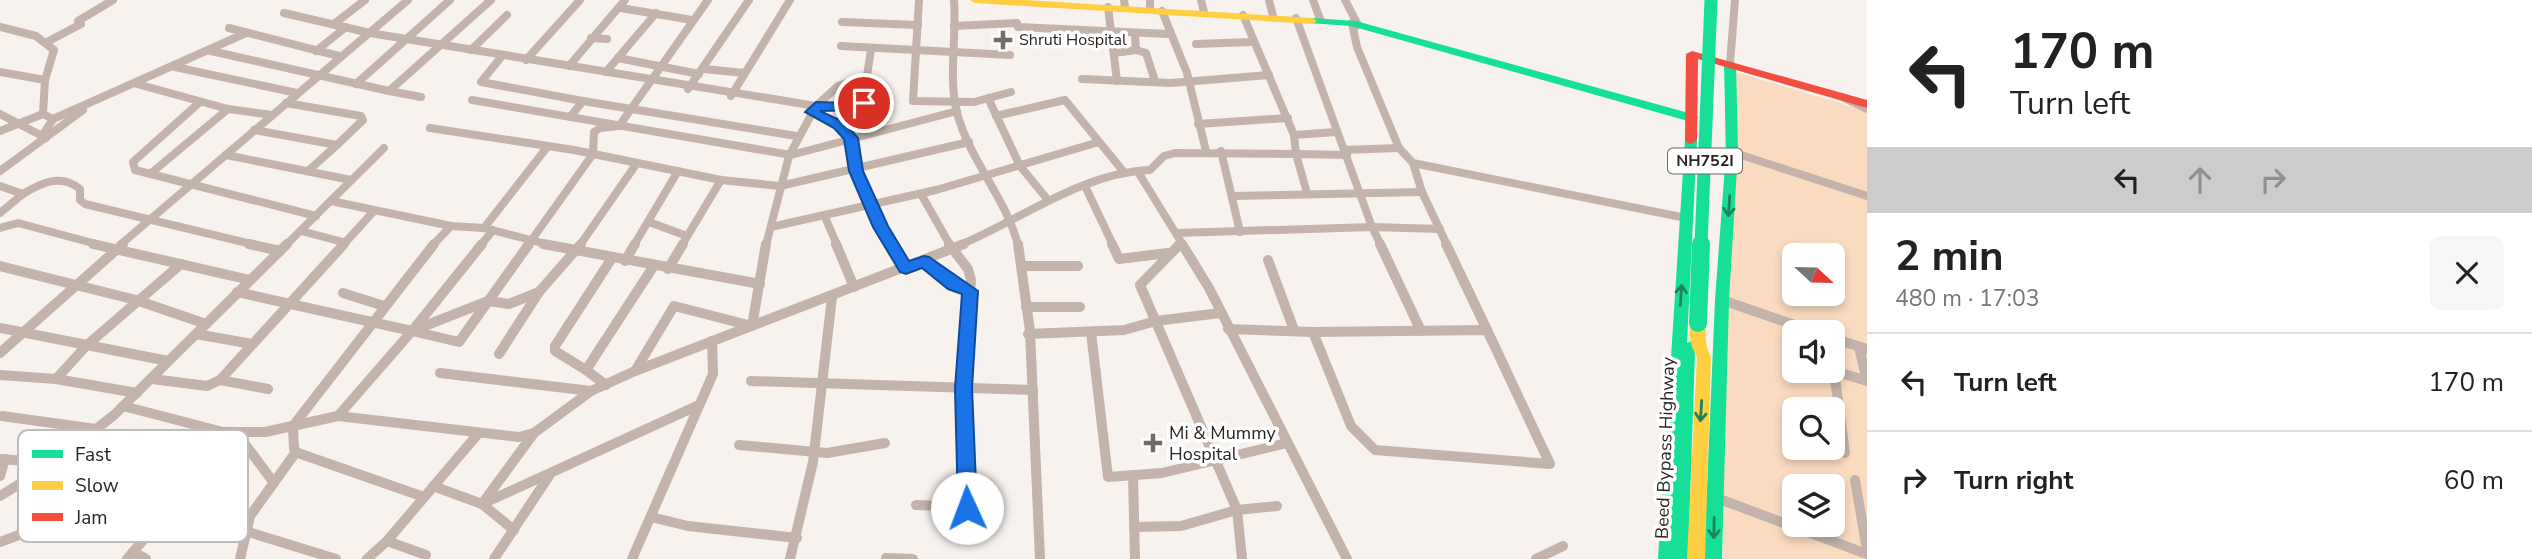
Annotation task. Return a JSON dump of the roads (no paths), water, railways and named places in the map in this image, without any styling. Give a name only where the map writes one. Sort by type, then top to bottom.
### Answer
[{"type":"main road","points":[[975,0],[1154,7],[1203,6],[1243,15],[1271,8],[1296,18],[1355,24],[1692,118]]},
{"type":"main road","name":"Beed Bypass Highway","points":[[1696,559],[1704,357],[1698,334],[1711,0]]},
{"type":"main road","points":[[1667,559],[1678,327],[1692,118],[1692,54],[1867,103]]},
{"type":"main road","points":[[1713,559],[1720,342],[1732,152],[1730,64]]},
{"type":"main road","points":[[1678,327],[1720,342]]},
{"type":"main road","name":"Beed Bypass Highway","points":[[1679,559],[1688,349],[1698,334]]},
{"type":"street","points":[[47,42],[79,26],[78,21],[113,0]]},
{"type":"street","points":[[334,24],[365,0]]},
{"type":"street","points":[[0,353],[339,56],[408,0]]},
{"type":"street","points":[[356,84],[450,0]]},
{"type":"street","points":[[389,91],[491,0]]},
{"type":"street","points":[[526,60],[580,0]]},
{"type":"street","points":[[237,292],[459,342],[593,154],[594,132],[600,128],[619,126],[708,0]]},
{"type":"street","points":[[688,89],[749,0]]},
{"type":"street","points":[[731,96],[790,0]]},
{"type":"street","points":[[919,0],[913,101],[957,107]]},
{"type":"street","points":[[954,0],[957,107],[969,142],[1012,218],[1022,266],[1033,390],[1040,559]]},
{"type":"street","points":[[1313,0],[1320,19]]},
{"type":"street","points":[[1313,332],[1351,426],[1375,450],[1550,464],[1422,192],[1413,163],[1399,148],[1357,47],[1355,24],[1345,0]]},
{"type":"street","points":[[1730,64],[1735,0]]},
{"type":"street","points":[[569,66],[623,4],[692,20]]},
{"type":"street","points":[[1112,4],[1111,31],[1117,81]]},
{"type":"street","points":[[1154,7],[1191,83],[1206,151]]},
{"type":"street","points":[[284,13],[370,33],[814,109],[862,106],[872,49]]},
{"type":"street","points":[[606,72],[656,13]]},
{"type":"street","points":[[471,50],[506,15]]},
{"type":"street","points":[[1243,15],[1252,42],[1288,118],[1307,193]]},
{"type":"street","points":[[1296,18],[1303,46],[1362,192],[1372,227],[1421,331]]},
{"type":"street","points":[[842,22],[918,25]]},
{"type":"street","points":[[954,26],[1017,23],[1018,27],[1168,34]]},
{"type":"street","points":[[0,27],[33,34],[47,42],[54,51],[45,80],[43,114]]},
{"type":"street","points":[[316,51],[346,27]]},
{"type":"street","points":[[229,29],[339,56]]},
{"type":"street","points":[[45,137],[53,119],[211,51],[246,33]]},
{"type":"street","points":[[1135,34],[1136,50]]},
{"type":"street","points":[[591,38],[607,39]]},
{"type":"street","points":[[1196,44],[1252,42]]},
{"type":"street","points":[[841,46],[1010,55]]},
{"type":"street","points":[[1114,53],[1136,50],[1146,53],[1155,81]]},
{"type":"street","points":[[211,51],[421,97]]},
{"type":"street","points":[[502,55],[481,82],[796,136]]},
{"type":"street","points":[[618,58],[701,71],[744,73]]},
{"type":"street","points":[[175,66],[297,93]]},
{"type":"street","points":[[0,72],[45,80]]},
{"type":"street","points":[[1082,79],[1191,83],[1269,75]]},
{"type":"street","points":[[752,326],[780,186],[796,136],[827,94],[850,79],[867,76]]},
{"type":"street","points":[[137,83],[228,109],[272,115]]},
{"type":"street","points":[[472,100],[791,155],[1011,92]]},
{"type":"street","points":[[1842,96],[1867,109]]},
{"type":"street","points":[[988,98],[1020,166],[1048,200]]},
{"type":"street","points":[[996,116],[1065,100],[1123,171]]},
{"type":"street","points":[[570,117],[583,101]]},
{"type":"street","points":[[0,171],[90,102]]},
{"type":"street","points":[[200,102],[169,134],[133,162],[135,170],[316,216]]},
{"type":"street","points":[[286,103],[363,117],[308,172]]},
{"type":"street","points":[[150,174],[228,109]]},
{"type":"street","points":[[814,109],[839,125],[851,138],[856,171],[880,227],[906,268]]},
{"type":"street","points":[[0,114],[45,137]]},
{"type":"street","points":[[0,122],[43,114],[53,119]]},
{"type":"street","points":[[1198,124],[1288,118]]},
{"type":"street","points":[[0,131],[13,120]]},
{"type":"street","points":[[430,128],[593,154],[721,180],[780,186],[856,171],[969,142]]},
{"type":"street","points":[[254,130],[337,145]]},
{"type":"street","points":[[1294,135],[1336,132]]},
{"type":"street","points":[[771,227],[825,217],[988,178],[1099,142]]},
{"type":"street","points":[[338,416],[412,331],[548,146]]},
{"type":"street","points":[[2,416],[96,429],[152,379],[384,148]]},
{"type":"street","points":[[482,504],[534,433],[591,391],[635,371],[924,261],[993,231],[1048,200],[1123,171],[1150,170],[1164,156],[1175,153],[1345,153],[1399,148]]},
{"type":"street","points":[[1221,151],[1240,232]]},
{"type":"street","points":[[1732,152],[1867,196]]},
{"type":"street","points":[[226,155],[351,180]]},
{"type":"street","points":[[499,354],[539,292],[576,251],[637,163]]},
{"type":"street","points":[[1413,163],[1686,218]]},
{"type":"street","points":[[625,261],[678,171]]},
{"type":"street","points":[[1138,172],[1179,237],[1347,559]]},
{"type":"street","points":[[0,214],[45,180],[73,184],[80,189],[80,200],[85,204],[281,251]]},
{"type":"street","points":[[668,269],[721,180]]},
{"type":"street","points":[[0,186],[23,194]]},
{"type":"street","points":[[1085,186],[1119,259],[1168,253]]},
{"type":"street","points":[[1232,196],[1422,192]]},
{"type":"street","points":[[921,194],[951,248],[968,269],[970,291],[964,388],[967,524]]},
{"type":"street","points":[[331,201],[373,212],[451,226],[489,229],[653,267],[760,285]]},
{"type":"street","points":[[152,379],[207,386],[220,380],[373,212]]},
{"type":"street","points":[[825,217],[854,287]]},
{"type":"street","points":[[649,222],[687,236]]},
{"type":"street","points":[[0,228],[18,223],[116,250],[250,280]]},
{"type":"street","points":[[248,522],[296,452],[293,426],[384,306],[451,226]]},
{"type":"street","points":[[1179,237],[1372,227],[1440,229]]},
{"type":"street","points":[[302,231],[343,242]]},
{"type":"street","points":[[1179,237],[1140,285],[1218,460],[1237,510],[1242,559]]},
{"type":"street","points":[[606,385],[579,362],[555,351],[555,346],[612,258]]},
{"type":"street","points":[[1268,260],[1294,330]]},
{"type":"street","points":[[924,261],[954,284],[970,291]]},
{"type":"street","points":[[56,379],[87,345],[136,300],[181,264]]},
{"type":"street","points":[[0,266],[136,300],[206,324]]},
{"type":"street","points":[[1022,266],[1078,266]]},
{"type":"street","points":[[586,370],[653,267]]},
{"type":"street","points":[[412,331],[488,301],[509,304],[539,292]]},
{"type":"street","points":[[343,293],[384,306]]},
{"type":"street","points":[[790,559],[815,452],[832,297]]},
{"type":"street","points":[[1722,300],[1782,321]]},
{"type":"street","points":[[509,304],[524,316]]},
{"type":"street","points":[[635,371],[674,306],[752,326]]},
{"type":"street","points":[[1026,307],[1080,307]]},
{"type":"street","points":[[1028,334],[1124,330],[1156,321],[1220,313]]},
{"type":"street","points":[[0,328],[168,361]]},
{"type":"street","points":[[1228,329],[1313,332],[1489,330]]},
{"type":"street","points":[[1091,332],[1108,477],[1162,473],[1287,443]]},
{"type":"street","points":[[196,334],[252,344]]},
{"type":"street","points":[[632,559],[713,374],[712,341]]},
{"type":"street","points":[[1837,397],[1834,371],[1867,381],[1863,348],[1845,342]]},
{"type":"street","points":[[440,373],[591,391]]},
{"type":"street","points":[[0,375],[56,379],[136,393]]},
{"type":"street","points":[[220,380],[268,389]]},
{"type":"street","points":[[751,381],[1033,390]]},
{"type":"street","points":[[482,504],[549,476],[699,405]]},
{"type":"street","points":[[123,406],[215,430]]},
{"type":"street","points":[[248,432],[265,432],[338,416],[417,424],[477,435],[519,437],[534,433]]},
{"type":"street","points":[[368,559],[387,541],[477,435]]},
{"type":"street","points":[[739,444],[815,452],[885,443]]},
{"type":"street","points":[[248,448],[274,483]]},
{"type":"street","points":[[296,452],[424,497]]},
{"type":"street","points":[[0,476],[3,459]]},
{"type":"street","points":[[1133,475],[1135,559]]},
{"type":"street","points":[[494,559],[549,476]]},
{"type":"street","points":[[1714,497],[1867,552],[1855,480]]},
{"type":"street","points":[[0,496],[18,485]]},
{"type":"street","points":[[433,486],[482,504],[514,530]]},
{"type":"street","points":[[916,505],[997,508]]},
{"type":"street","points":[[1134,527],[1181,526],[1237,510],[1277,506]]},
{"type":"street","points":[[651,517],[682,527],[769,532],[797,538]]},
{"type":"street","points":[[248,532],[336,559]]},
{"type":"street","points":[[0,542],[18,535]]},
{"type":"street","points":[[387,541],[426,555]]},
{"type":"street","points":[[1536,559],[1563,546]]},
{"type":"street","points":[[130,555],[146,559]]},
{"type":"street","points":[[886,558],[912,559]]},
{"type":"place","name":"Shruti Hospital","points":[[1003,40]]},
{"type":"place","name":"Mi & Mummy Hospital","points":[[1153,443]]}]
